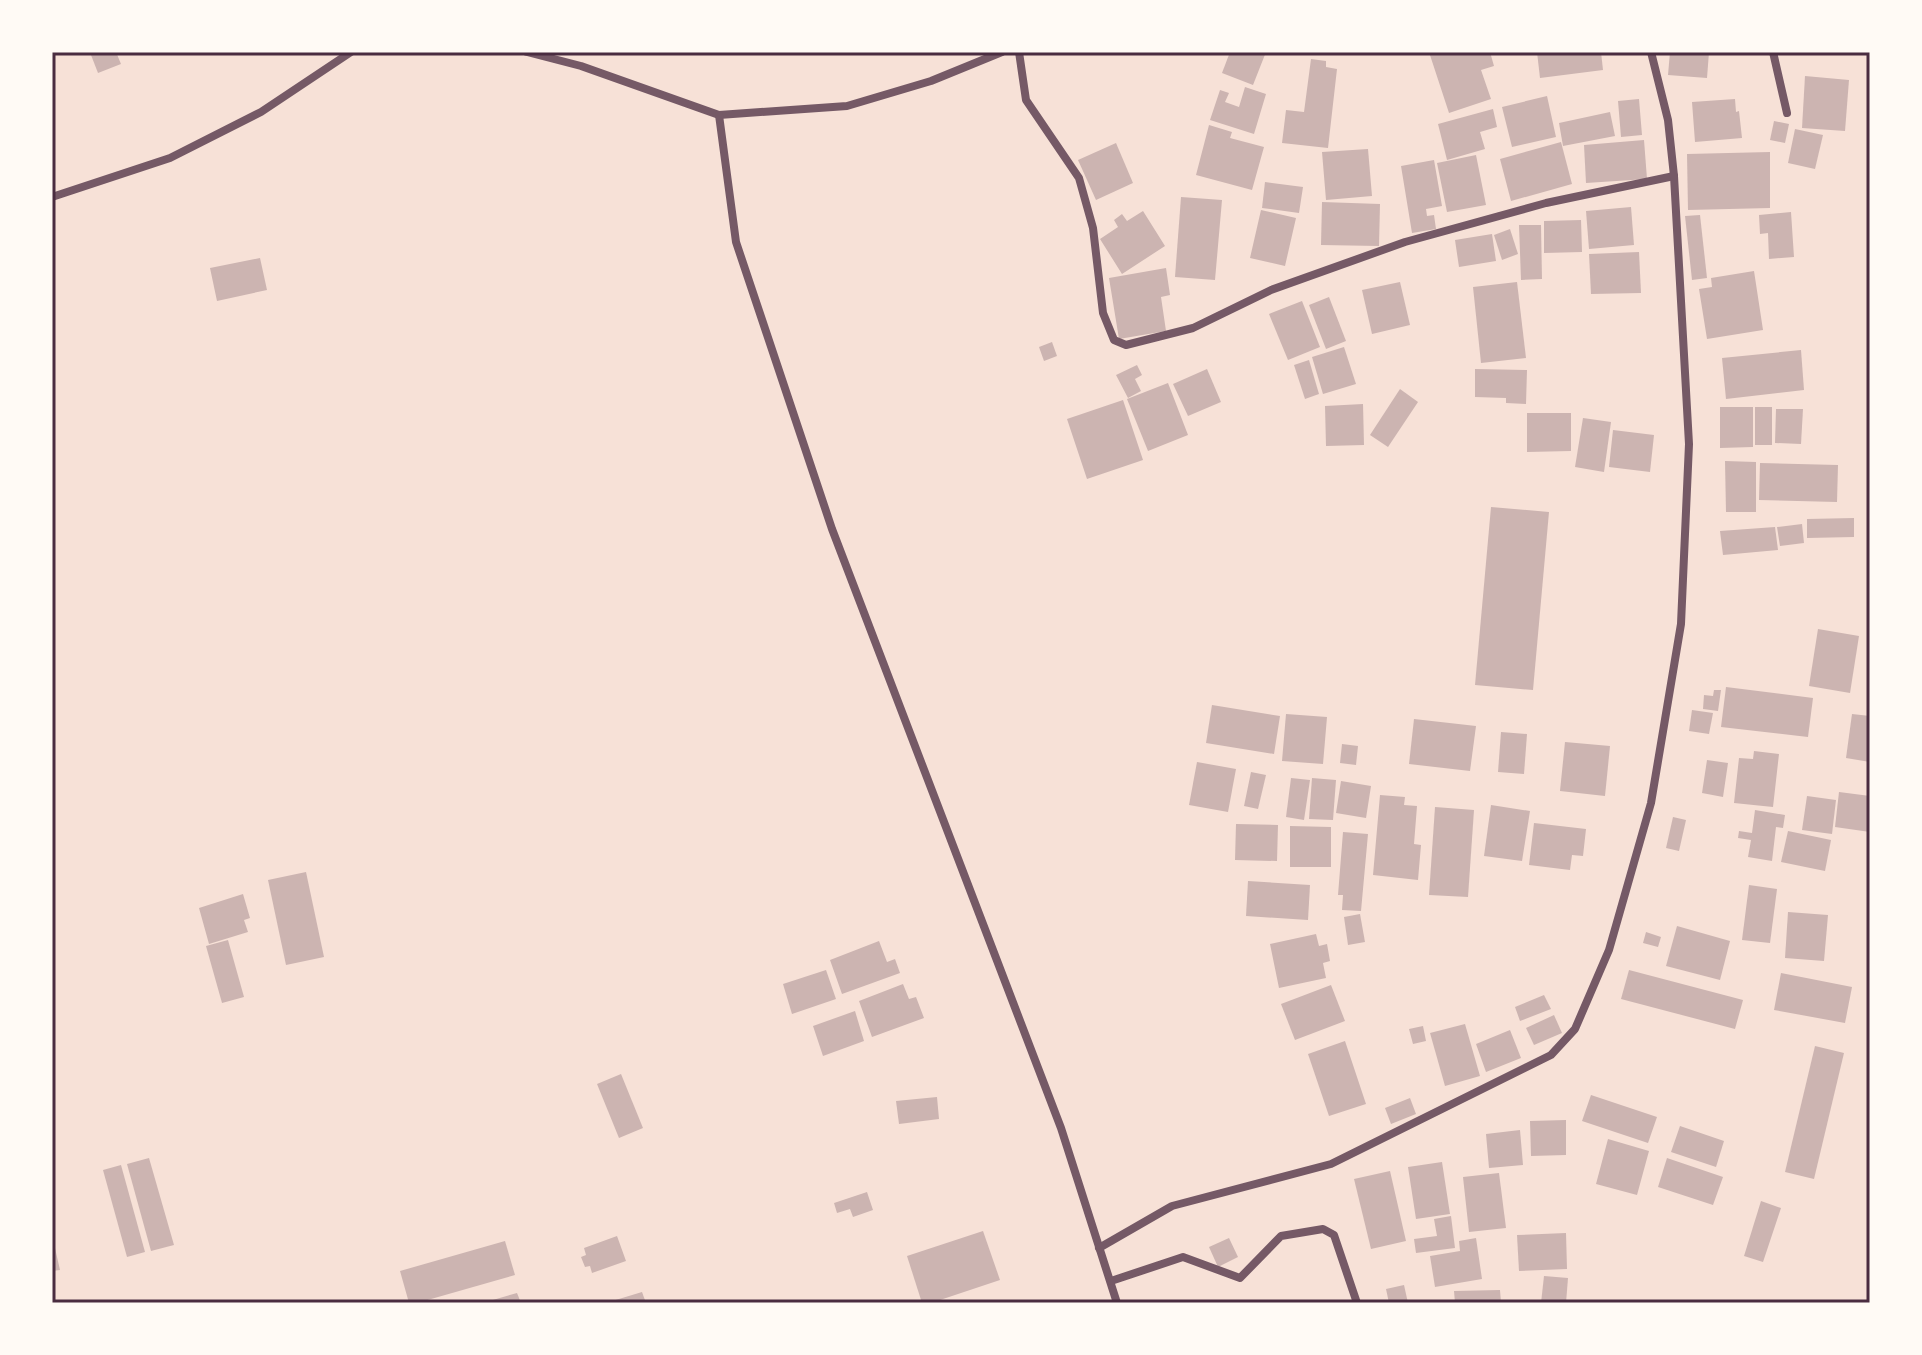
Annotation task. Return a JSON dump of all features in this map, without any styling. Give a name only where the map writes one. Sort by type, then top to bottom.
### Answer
[{"type":"street","points":[[52,197],[170,158],[261,112],[351,52]]},
{"type":"street","points":[[527,52],[581,66],[719,115],[847,106],[931,81],[1002,52]]},
{"type":"street","points":[[1019,52],[1026,100],[1079,178],[1093,228],[1103,313],[1114,340],[1126,345],[1193,328],[1271,290],[1405,242],[1546,203],[1674,176]]},
{"type":"street","points":[[1099,1248],[1172,1206],[1331,1164],[1551,1055],[1575,1029],[1609,950],[1651,803],[1681,624],[1689,444],[1674,176],[1668,120],[1651,52]]},
{"type":"street","points":[[1773,52],[1787,113]]},
{"type":"street","points":[[719,115],[736,242],[827,514],[1061,1128],[1117,1303]]},
{"type":"street","points":[[1111,1281],[1183,1257],[1240,1278],[1281,1236],[1323,1229],[1334,1235],[1357,1303]]},
{"type":"building","points":[[116,52],[121,64],[98,73],[91,55]]},
{"type":"building","points":[[1230,52],[1266,52],[1253,85],[1222,73]]},
{"type":"building","points":[[1429,52],[1490,52],[1494,66],[1481,70],[1491,99],[1449,113]]},
{"type":"building","points":[[1537,52],[1601,52],[1603,70],[1540,78]]},
{"type":"building","points":[[1670,52],[1709,52],[1707,78],[1668,75]]},
{"type":"building","points":[[1311,59],[1326,61],[1326,67],[1337,69],[1328,148],[1282,143],[1286,110],[1304,112]]},
{"type":"building","points":[[1805,76],[1849,80],[1845,131],[1802,128]]},
{"type":"building","points":[[1245,87],[1266,94],[1254,134],[1210,120],[1220,90],[1229,93],[1225,102],[1239,107]]},
{"type":"building","points":[[1547,96],[1556,137],[1512,147],[1502,107]]},
{"type":"building","points":[[1639,99],[1642,135],[1621,137],[1618,101]]},
{"type":"building","points":[[1735,99],[1742,138],[1695,142],[1692,102]]},
{"type":"building","points":[[1493,109],[1497,127],[1480,132],[1485,149],[1447,160],[1438,124]]},
{"type":"building","points":[[1610,112],[1615,136],[1563,146],[1559,123]]},
{"type":"building","points":[[1774,121],[1789,124],[1785,143],[1770,140]]},
{"type":"building","points":[[1209,125],[1232,132],[1230,138],[1264,147],[1252,190],[1196,175]]},
{"type":"building","points":[[1795,129],[1823,135],[1815,169],[1788,163]]},
{"type":"building","points":[[1644,140],[1647,179],[1586,183],[1584,145]]},
{"type":"building","points":[[1561,142],[1572,184],[1511,201],[1500,159]]},
{"type":"building","points":[[1116,143],[1133,183],[1096,200],[1078,160]]},
{"type":"building","points":[[1368,149],[1372,196],[1326,200],[1322,152]]},
{"type":"building","points":[[1770,152],[1770,208],[1688,210],[1687,154]]},
{"type":"building","points":[[1476,155],[1486,205],[1447,212],[1437,163]]},
{"type":"building","points":[[1434,160],[1442,206],[1426,209],[1427,216],[1434,215],[1436,229],[1412,233],[1401,166]]},
{"type":"building","points":[[1265,182],[1303,187],[1299,213],[1262,208]]},
{"type":"building","points":[[1181,197],[1222,200],[1215,280],[1175,277]]},
{"type":"building","points":[[1322,202],[1380,204],[1379,246],[1321,245]]},
{"type":"building","points":[[1631,207],[1634,245],[1589,249],[1586,211]]},
{"type":"building","points":[[1261,210],[1296,218],[1285,266],[1250,258]]},
{"type":"building","points":[[1143,211],[1165,246],[1122,274],[1100,239],[1118,227],[1114,220],[1122,214],[1127,221]]},
{"type":"building","points":[[1791,212],[1794,257],[1769,259],[1768,233],[1760,234],[1759,215]]},
{"type":"building","points":[[1700,215],[1707,278],[1692,280],[1685,216]]},
{"type":"building","points":[[1581,220],[1582,252],[1544,253],[1544,221]]},
{"type":"building","points":[[1519,225],[1541,225],[1542,279],[1521,280]]},
{"type":"building","points":[[1510,229],[1518,254],[1502,260],[1494,235]]},
{"type":"building","points":[[1492,234],[1496,261],[1459,267],[1455,240]]},
{"type":"building","points":[[1639,252],[1641,293],[1591,294],[1589,254]]},
{"type":"building","points":[[260,258],[267,290],[217,301],[210,268]]},
{"type":"building","points":[[1166,268],[1170,295],[1161,297],[1166,331],[1119,339],[1109,278]]},
{"type":"building","points":[[1754,271],[1763,330],[1707,339],[1699,289],[1712,287],[1711,278]]},
{"type":"building","points":[[1400,282],[1410,325],[1372,334],[1362,290]]},
{"type":"building","points":[[1517,282],[1526,358],[1481,363],[1473,287]]},
{"type":"building","points":[[1329,297],[1346,341],[1326,349],[1309,305]]},
{"type":"building","points":[[1302,301],[1320,347],[1288,360],[1269,314]]},
{"type":"building","points":[[1052,342],[1057,356],[1044,361],[1039,347]]},
{"type":"building","points":[[1344,347],[1356,384],[1323,394],[1312,357]]},
{"type":"building","points":[[1801,350],[1804,390],[1726,399],[1722,358]]},
{"type":"building","points":[[1309,360],[1319,394],[1305,399],[1294,365]]},
{"type":"building","points":[[1137,365],[1142,375],[1135,379],[1141,391],[1128,398],[1116,375]]},
{"type":"building","points":[[1207,369],[1221,402],[1188,416],[1173,384]]},
{"type":"building","points":[[1475,369],[1527,370],[1526,404],[1506,403],[1506,398],[1475,397]]},
{"type":"building","points":[[1168,383],[1188,435],[1148,451],[1127,399]]},
{"type":"building","points":[[1400,389],[1418,402],[1388,447],[1370,435]]},
{"type":"building","points":[[1123,400],[1143,460],[1087,479],[1067,419]]},
{"type":"building","points":[[1363,404],[1364,445],[1326,446],[1325,406]]},
{"type":"building","points":[[1720,407],[1753,407],[1753,447],[1720,448]]},
{"type":"building","points":[[1755,407],[1772,407],[1772,445],[1755,445]]},
{"type":"building","points":[[1776,409],[1803,409],[1801,444],[1775,443]]},
{"type":"building","points":[[1527,413],[1571,413],[1571,451],[1527,452]]},
{"type":"building","points":[[1583,418],[1611,422],[1604,472],[1575,467]]},
{"type":"building","points":[[1613,430],[1654,435],[1650,472],[1609,467]]},
{"type":"building","points":[[1725,461],[1756,462],[1756,512],[1726,512]]},
{"type":"building","points":[[1760,463],[1838,465],[1837,502],[1759,500]]},
{"type":"building","points":[[1491,507],[1549,512],[1533,690],[1475,685]]},
{"type":"building","points":[[1854,518],[1854,537],[1807,538],[1807,519]]},
{"type":"building","points":[[1802,524],[1804,543],[1780,546],[1777,527]]},
{"type":"building","points":[[1775,527],[1778,550],[1723,555],[1720,531]]},
{"type":"building","points":[[1818,629],[1859,636],[1850,693],[1809,686]]},
{"type":"building","points":[[1726,687],[1813,698],[1808,737],[1721,727]]},
{"type":"building","points":[[1714,690],[1721,690],[1718,711],[1703,709],[1704,695],[1713,696]]},
{"type":"building","points":[[1212,705],[1280,716],[1274,754],[1206,743]]},
{"type":"building","points":[[1692,710],[1713,713],[1709,734],[1689,731]]},
{"type":"building","points":[[1286,714],[1327,717],[1323,764],[1282,761]]},
{"type":"building","points":[[1852,714],[1870,716],[1870,762],[1846,758]]},
{"type":"building","points":[[1414,719],[1476,726],[1470,771],[1409,764]]},
{"type":"building","points":[[1501,732],[1527,734],[1524,774],[1498,772]]},
{"type":"building","points":[[1565,742],[1610,746],[1605,796],[1560,791]]},
{"type":"building","points":[[1342,744],[1358,746],[1356,765],[1340,763]]},
{"type":"building","points":[[1754,751],[1779,754],[1773,807],[1734,803],[1739,758],[1753,759]]},
{"type":"building","points":[[1707,760],[1728,763],[1723,797],[1702,793]]},
{"type":"building","points":[[1197,762],[1236,769],[1228,812],[1189,805]]},
{"type":"building","points":[[1251,772],[1266,775],[1258,809],[1244,806]]},
{"type":"building","points":[[1291,778],[1310,780],[1304,820],[1286,817]]},
{"type":"building","points":[[1312,778],[1336,780],[1333,820],[1309,819]]},
{"type":"building","points":[[1341,781],[1371,786],[1366,818],[1336,813]]},
{"type":"building","points":[[1839,792],[1870,796],[1870,832],[1835,827]]},
{"type":"building","points":[[1380,795],[1405,797],[1404,805],[1417,806],[1414,844],[1421,845],[1418,880],[1373,875]]},
{"type":"building","points":[[1807,796],[1836,800],[1832,834],[1802,830]]},
{"type":"building","points":[[1491,805],[1530,811],[1522,861],[1484,856]]},
{"type":"building","points":[[1435,807],[1474,810],[1468,897],[1429,895]]},
{"type":"building","points":[[1755,810],[1785,815],[1783,828],[1776,827],[1772,861],[1748,857],[1751,840],[1738,838],[1739,831],[1752,833]]},
{"type":"building","points":[[1673,817],[1686,820],[1679,851],[1666,848]]},
{"type":"building","points":[[1534,823],[1586,829],[1583,856],[1572,855],[1570,870],[1529,865]]},
{"type":"building","points":[[1236,824],[1278,825],[1277,861],[1235,860]]},
{"type":"building","points":[[1290,826],[1331,827],[1331,867],[1290,867]]},
{"type":"building","points":[[1788,831],[1831,840],[1825,871],[1781,862]]},
{"type":"building","points":[[1343,832],[1368,834],[1361,911],[1342,910],[1343,895],[1338,895]]},
{"type":"building","points":[[306,872],[324,957],[286,965],[268,880]]},
{"type":"building","points":[[1248,881],[1310,885],[1308,920],[1246,916]]},
{"type":"building","points":[[1749,885],[1777,889],[1770,943],[1742,940]]},
{"type":"building","points":[[243,894],[250,918],[244,920],[248,932],[209,944],[199,908]]},
{"type":"building","points":[[1788,912],[1828,915],[1824,961],[1785,958]]},
{"type":"building","points":[[1360,914],[1365,942],[1348,945],[1344,917]]},
{"type":"building","points":[[1677,926],[1730,941],[1720,980],[1666,966]]},
{"type":"building","points":[[1646,932],[1661,937],[1658,947],[1643,943]]},
{"type":"building","points":[[1316,934],[1319,946],[1327,944],[1330,961],[1323,963],[1326,978],[1279,988],[1270,944]]},
{"type":"building","points":[[228,940],[244,997],[222,1003],[206,946]]},
{"type":"building","points":[[879,941],[887,962],[895,959],[900,973],[842,994],[830,960]]},
{"type":"building","points":[[826,970],[836,999],[792,1014],[783,984]]},
{"type":"building","points":[[1629,970],[1743,1000],[1735,1029],[1621,999]]},
{"type":"building","points":[[1781,973],[1852,987],[1845,1023],[1774,1010]]},
{"type":"building","points":[[903,984],[909,999],[916,997],[924,1018],[872,1037],[859,1001]]},
{"type":"building","points":[[1331,985],[1345,1021],[1295,1040],[1281,1004]]},
{"type":"building","points":[[1544,995],[1551,1009],[1520,1021],[1515,1007]]},
{"type":"building","points":[[855,1011],[864,1041],[823,1056],[813,1026]]},
{"type":"building","points":[[1554,1015],[1562,1033],[1534,1045],[1526,1028]]},
{"type":"building","points":[[1465,1024],[1480,1076],[1445,1086],[1430,1033]]},
{"type":"building","points":[[1423,1026],[1426,1041],[1413,1044],[1409,1029]]},
{"type":"building","points":[[1510,1030],[1521,1058],[1486,1072],[1476,1044]]},
{"type":"building","points":[[1345,1041],[1366,1104],[1329,1116],[1308,1054]]},
{"type":"building","points":[[1815,1046],[1844,1053],[1814,1179],[1785,1172]]},
{"type":"building","points":[[621,1074],[643,1128],[619,1138],[597,1084]]},
{"type":"building","points":[[1591,1095],[1657,1117],[1648,1143],[1582,1121]]},
{"type":"building","points":[[937,1097],[939,1119],[899,1124],[896,1101]]},
{"type":"building","points":[[1410,1098],[1416,1114],[1391,1124],[1385,1108]]},
{"type":"building","points":[[1566,1120],[1566,1155],[1531,1156],[1530,1121]]},
{"type":"building","points":[[1680,1126],[1724,1141],[1716,1167],[1671,1152]]},
{"type":"building","points":[[1520,1130],[1523,1165],[1489,1168],[1486,1134]]},
{"type":"building","points":[[1608,1139],[1649,1151],[1637,1195],[1596,1184]]},
{"type":"building","points":[[149,1158],[174,1245],[151,1251],[127,1164]]},
{"type":"building","points":[[1667,1158],[1723,1177],[1713,1205],[1658,1187]]},
{"type":"building","points":[[1442,1162],[1450,1214],[1416,1219],[1408,1167]]},
{"type":"building","points":[[121,1165],[145,1252],[127,1257],[103,1170]]},
{"type":"building","points":[[1390,1171],[1406,1241],[1371,1249],[1354,1179]]},
{"type":"building","points":[[1499,1173],[1506,1228],[1469,1232],[1463,1177]]},
{"type":"building","points":[[867,1192],[873,1210],[853,1217],[850,1209],[837,1213],[834,1203]]},
{"type":"building","points":[[1761,1201],[1781,1208],[1763,1262],[1744,1256]]},
{"type":"building","points":[[1451,1216],[1455,1248],[1416,1253],[1414,1239],[1437,1236],[1434,1219]]},
{"type":"building","points":[[983,1231],[1000,1280],[931,1303],[922,1303],[907,1256]]},
{"type":"building","points":[[1566,1233],[1567,1269],[1519,1271],[1517,1235]]},
{"type":"building","points":[[52,1235],[60,1270],[52,1271]]},
{"type":"building","points":[[617,1236],[626,1261],[592,1273],[581,1257],[586,1255],[584,1248]]},
{"type":"building","points":[[1229,1238],[1238,1257],[1218,1267],[1209,1247]]},
{"type":"building","points":[[1476,1238],[1482,1279],[1435,1287],[1430,1256],[1460,1251],[1459,1241]]},
{"type":"building","points":[[505,1241],[515,1275],[409,1303],[400,1271]]},
{"type":"building","points":[[1544,1276],[1568,1278],[1566,1303],[1541,1303]]},
{"type":"building","points":[[1404,1285],[1408,1303],[1389,1303],[1386,1289]]},
{"type":"building","points":[[1500,1290],[1501,1303],[1455,1303],[1454,1291]]},
{"type":"building","points":[[642,1292],[646,1303],[609,1303],[609,1302]]},
{"type":"building","points":[[517,1293],[521,1303],[486,1303],[486,1302]]}]
